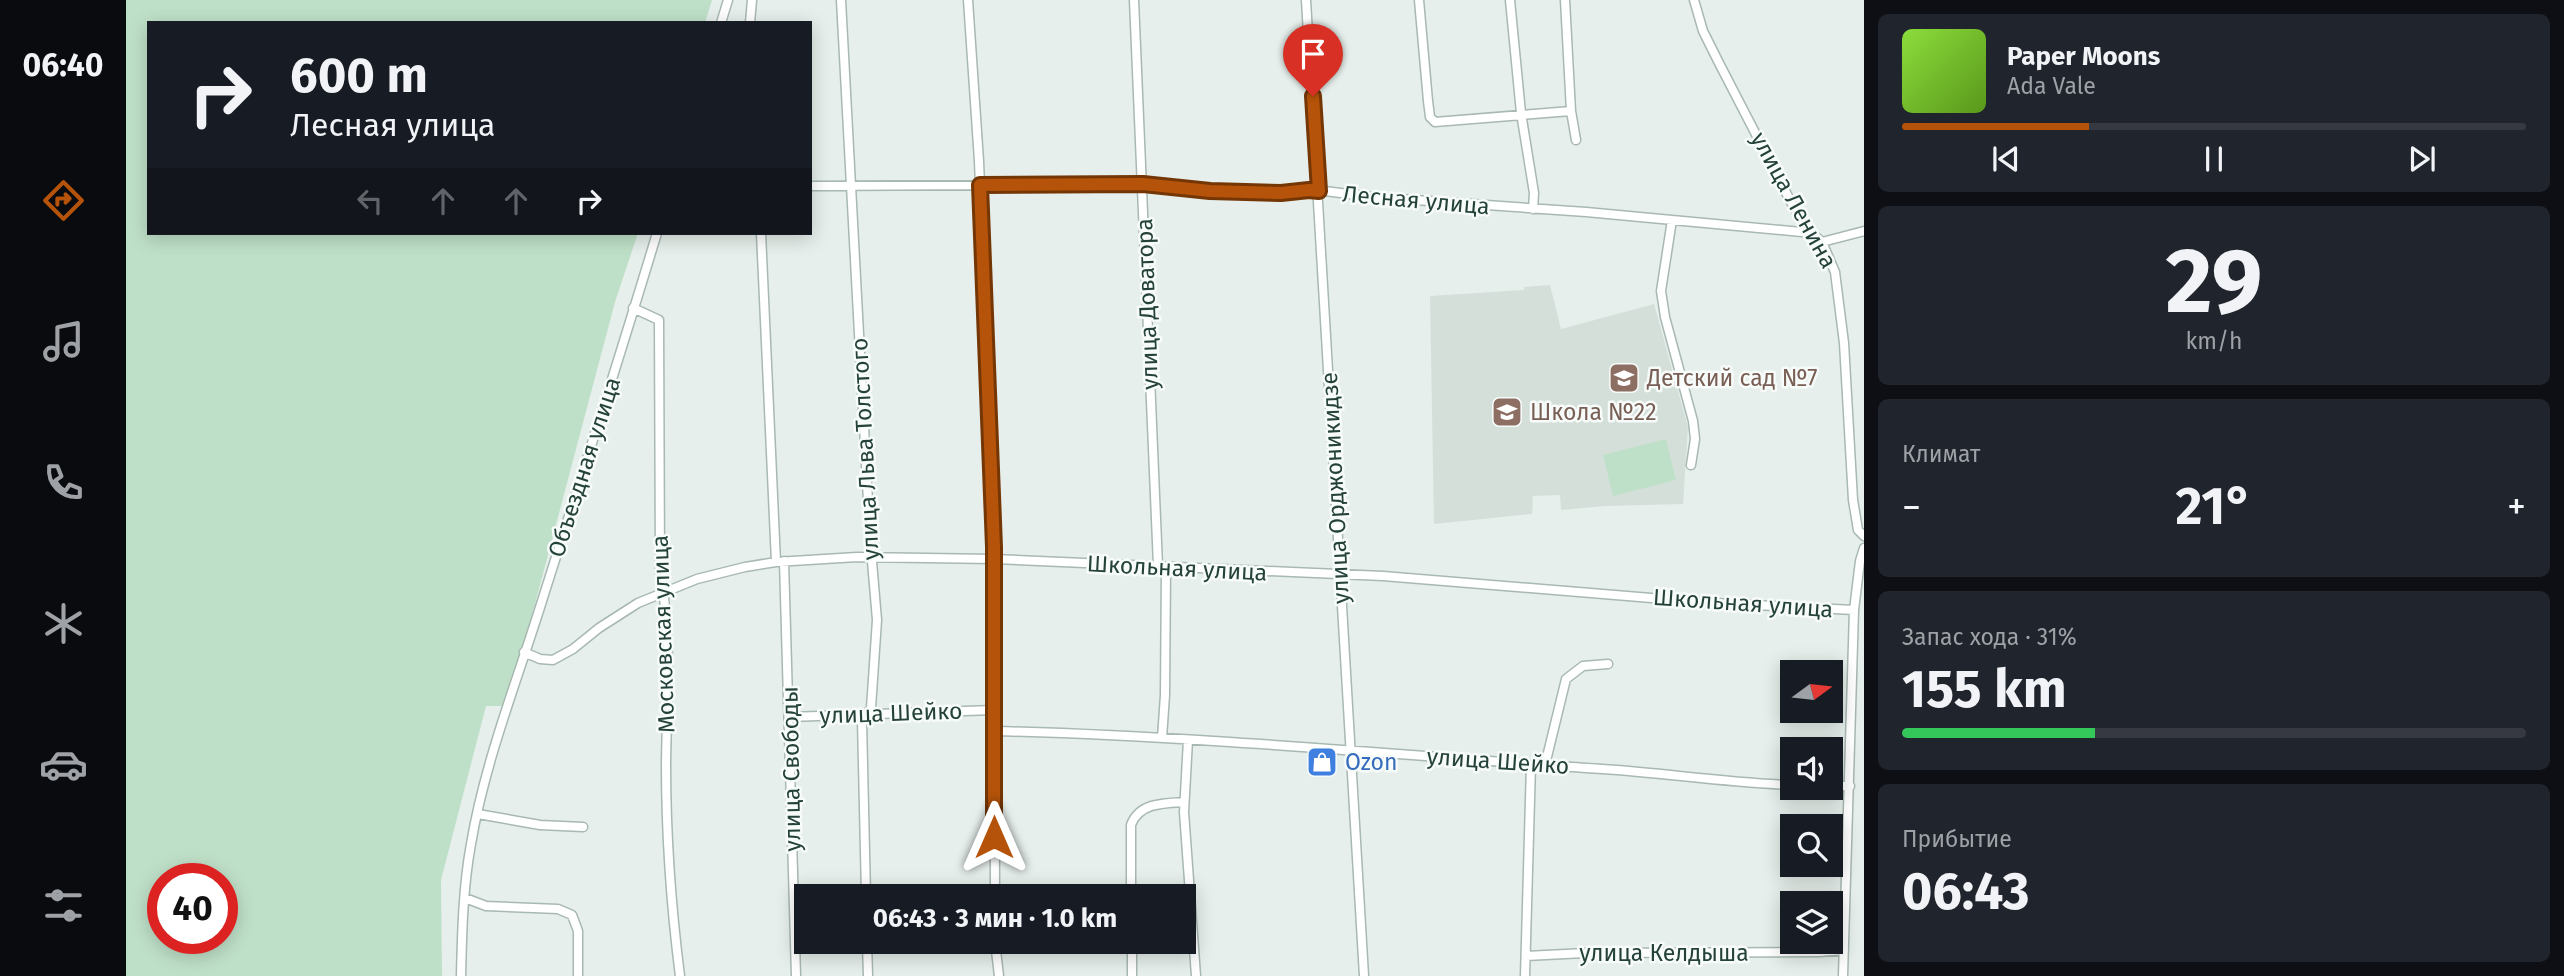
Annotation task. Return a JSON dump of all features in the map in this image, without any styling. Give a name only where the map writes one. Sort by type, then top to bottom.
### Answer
[{"type":"street","points":[[722,21],[728,0]]},
{"type":"street","points":[[750,21],[752,0]]},
{"type":"street","name":"улица Льва Толстого","points":[[841,0],[871,556],[877,620],[871,708],[862,720],[866,884]]},
{"type":"street","points":[[968,0],[980,185],[993,559],[995,884]]},
{"type":"street","name":"улица Доватора","points":[[1134,0],[1162,567],[1165,695],[1162,738]]},
{"type":"street","name":"улица Орджоникидзе","points":[[1306,0],[1364,976]]},
{"type":"street","points":[[1419,0],[1430,117],[1436,122],[1571,111]]},
{"type":"street","points":[[1510,0],[1521,113],[1534,193],[1533,209]]},
{"type":"street","points":[[1565,0],[1571,111],[1576,140]]},
{"type":"street","name":"улица Ленина","points":[[1694,0],[1703,31],[1793,206],[1830,257],[1838,288],[1847,384],[1853,500],[1858,530],[1864,536]]},
{"type":"street","name":"Лесная улица","points":[[812,186],[1143,184],[1210,191],[1281,193],[1309,190],[1812,233]]},
{"type":"street","points":[[1672,220],[1661,291],[1665,317],[1693,421],[1695,439],[1691,466]]},
{"type":"street","points":[[1822,243],[1864,231]]},
{"type":"street","name":"Объездная улица","points":[[461,976],[470,845],[478,814],[524,652],[598,431],[656,235]]},
{"type":"street","name":"улица Свободы","points":[[761,235],[789,717],[796,976]]},
{"type":"street","name":"Московская улица","points":[[633,308],[659,320],[660,572],[666,609],[666,790],[680,976]]},
{"type":"street","points":[[1843,976],[1854,611],[1864,548]]},
{"type":"street","name":"Школьная улица","points":[[524,652],[540,659],[553,660],[573,649],[624,611],[697,579],[745,566],[871,556],[1341,575],[1854,611]]},
{"type":"street","points":[[1545,765],[1566,679],[1583,666],[1608,664]]},
{"type":"street","name":"улица Шейко","points":[[789,717],[994,710]]},
{"type":"street","name":"улица Шейко","points":[[994,731],[1351,750],[1642,772],[1711,781],[1780,784]]},
{"type":"street","points":[[1188,740],[1184,802],[1195,976]]},
{"type":"street","points":[[1525,976],[1531,764]]},
{"type":"street","points":[[1843,786],[1850,786]]},
{"type":"street","points":[[1131,884],[1132,825],[1136,814],[1146,807],[1184,802]]},
{"type":"street","points":[[478,814],[540,825],[583,827]]},
{"type":"street","points":[[465,898],[486,906],[558,909],[572,915],[578,931],[578,976]]},
{"type":"street","name":"улица Келдыша","points":[[1526,956],[1585,953],[1819,953],[1844,950]]},
{"type":"street","points":[[867,954],[868,976]]},
{"type":"street","points":[[996,954],[999,976]]},
{"type":"street","points":[[1132,954],[1132,976]]},
{"type":"shaded area","name":"Школа №22","points":[[1550,285],[1561,329],[1654,304],[1688,427],[1683,504],[1561,510],[1560,495],[1533,496],[1532,514],[1434,524],[1430,296],[1524,290],[1524,287]]},
{"type":"green space","points":[[126,0],[712,0],[706,21],[147,21],[147,235],[637,235],[615,302],[522,653],[511,706],[486,706],[441,880],[442,976],[126,976]]},
{"type":"green space","points":[[1666,439],[1676,480],[1613,496],[1603,455]]},
{"type":"place","name":"Детский сад №7","points":[[1624,378]]},
{"type":"place","name":"Школа №22","points":[[1507,412]]},
{"type":"place","name":"Ozon","points":[[1322,762]]},
{"type":"route","points":[[994,837],[994,547],[980,185],[1143,184],[1158,188],[1210,191],[1319,191],[1313,96]]}]
